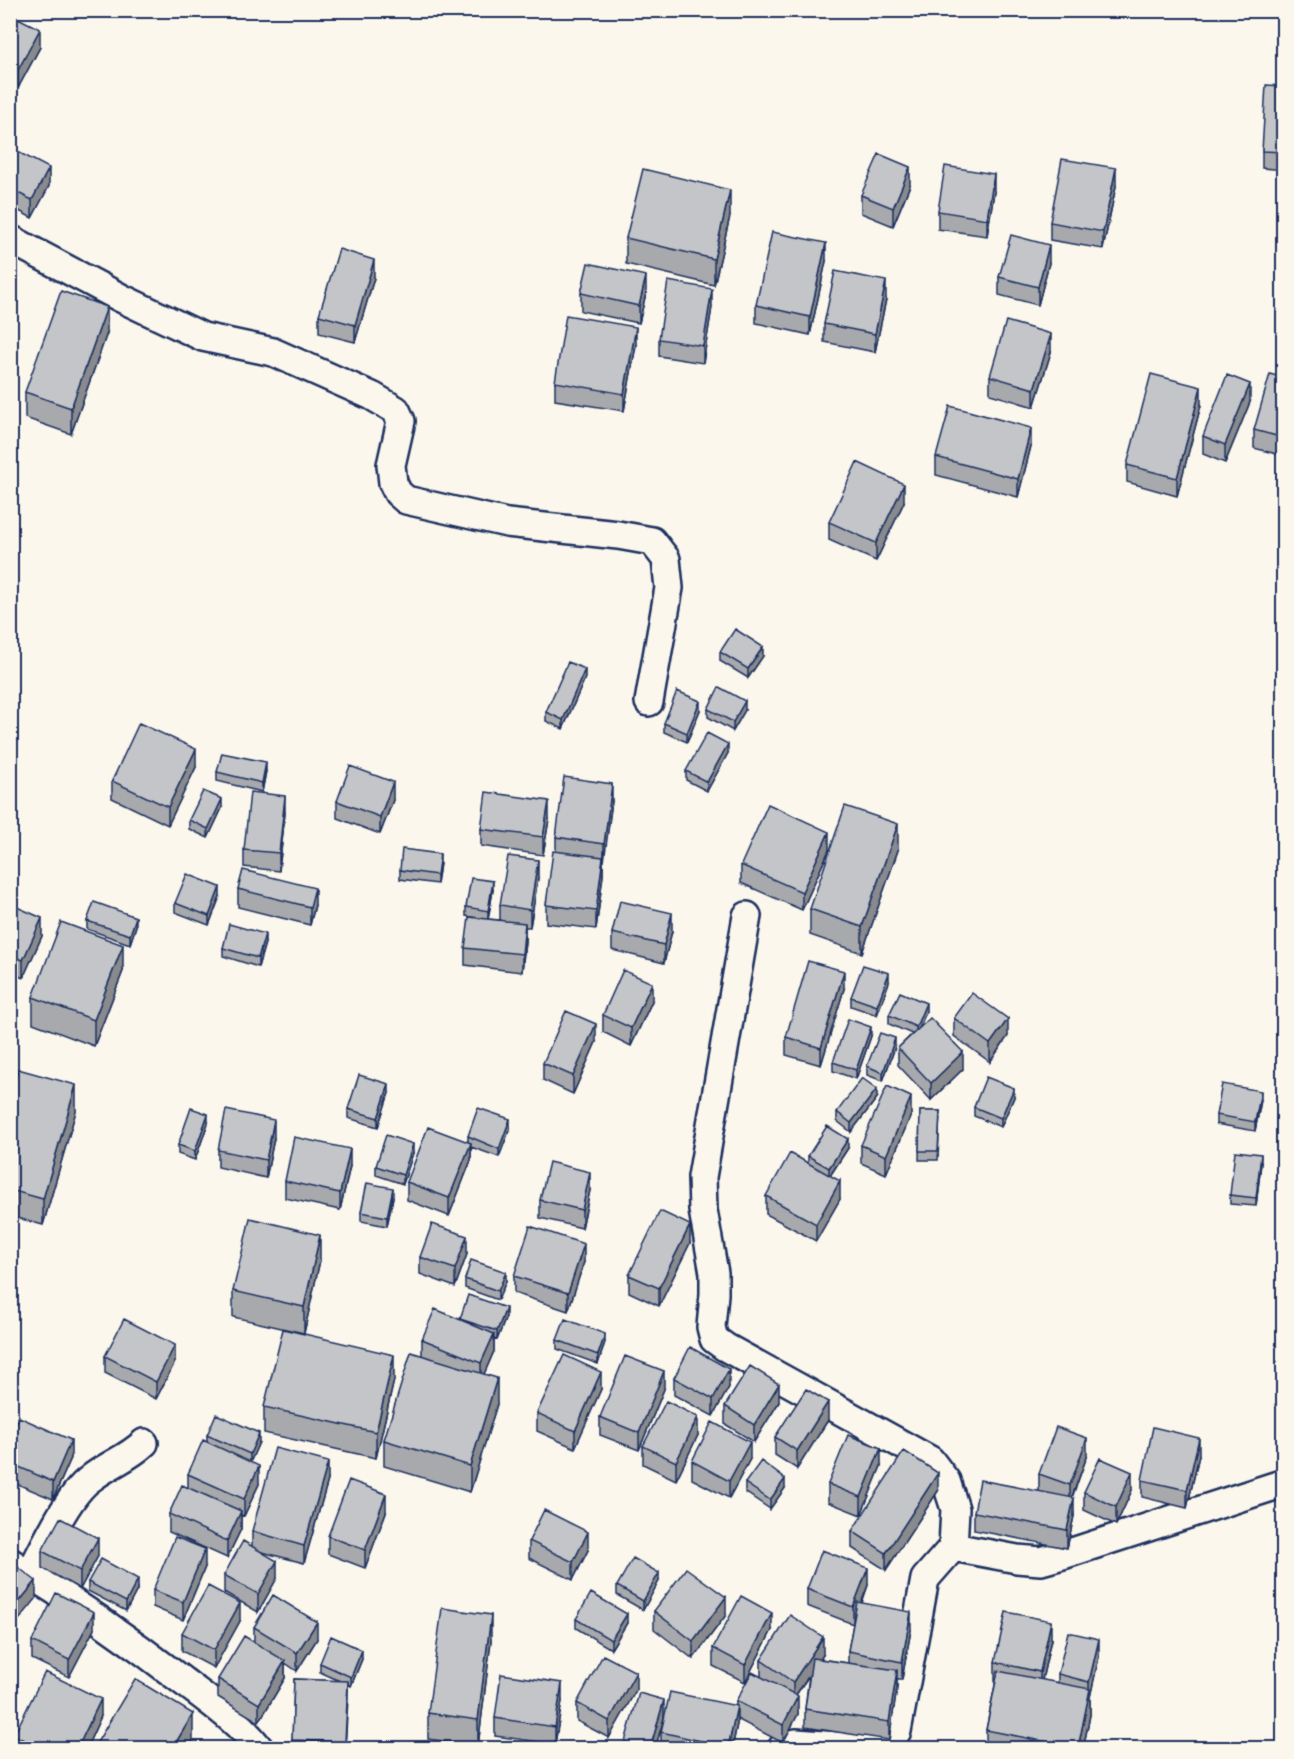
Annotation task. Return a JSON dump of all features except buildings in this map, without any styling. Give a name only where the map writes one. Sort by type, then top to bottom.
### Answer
[{"type":"street","points":[[10,239],[121,298],[203,337],[273,352],[372,396],[396,410],[401,421],[390,465],[393,483],[398,493],[406,500],[507,523],[652,541],[666,560],[669,588],[649,702]]},
{"type":"street","points":[[747,916],[702,1177],[703,1210],[714,1273],[711,1327],[714,1339],[930,1460],[946,1481],[956,1509],[953,1547],[925,1579],[897,1731],[888,1746],[878,1749]]},
{"type":"street","points":[[144,1443],[133,1454],[89,1479],[76,1492],[20,1568],[151,1656],[203,1696],[250,1737],[259,1749]]},
{"type":"street","points":[[953,1547],[1041,1561],[1284,1483]]},
{"type":"street","points":[[782,1749],[796,1743],[865,1749]]}]
